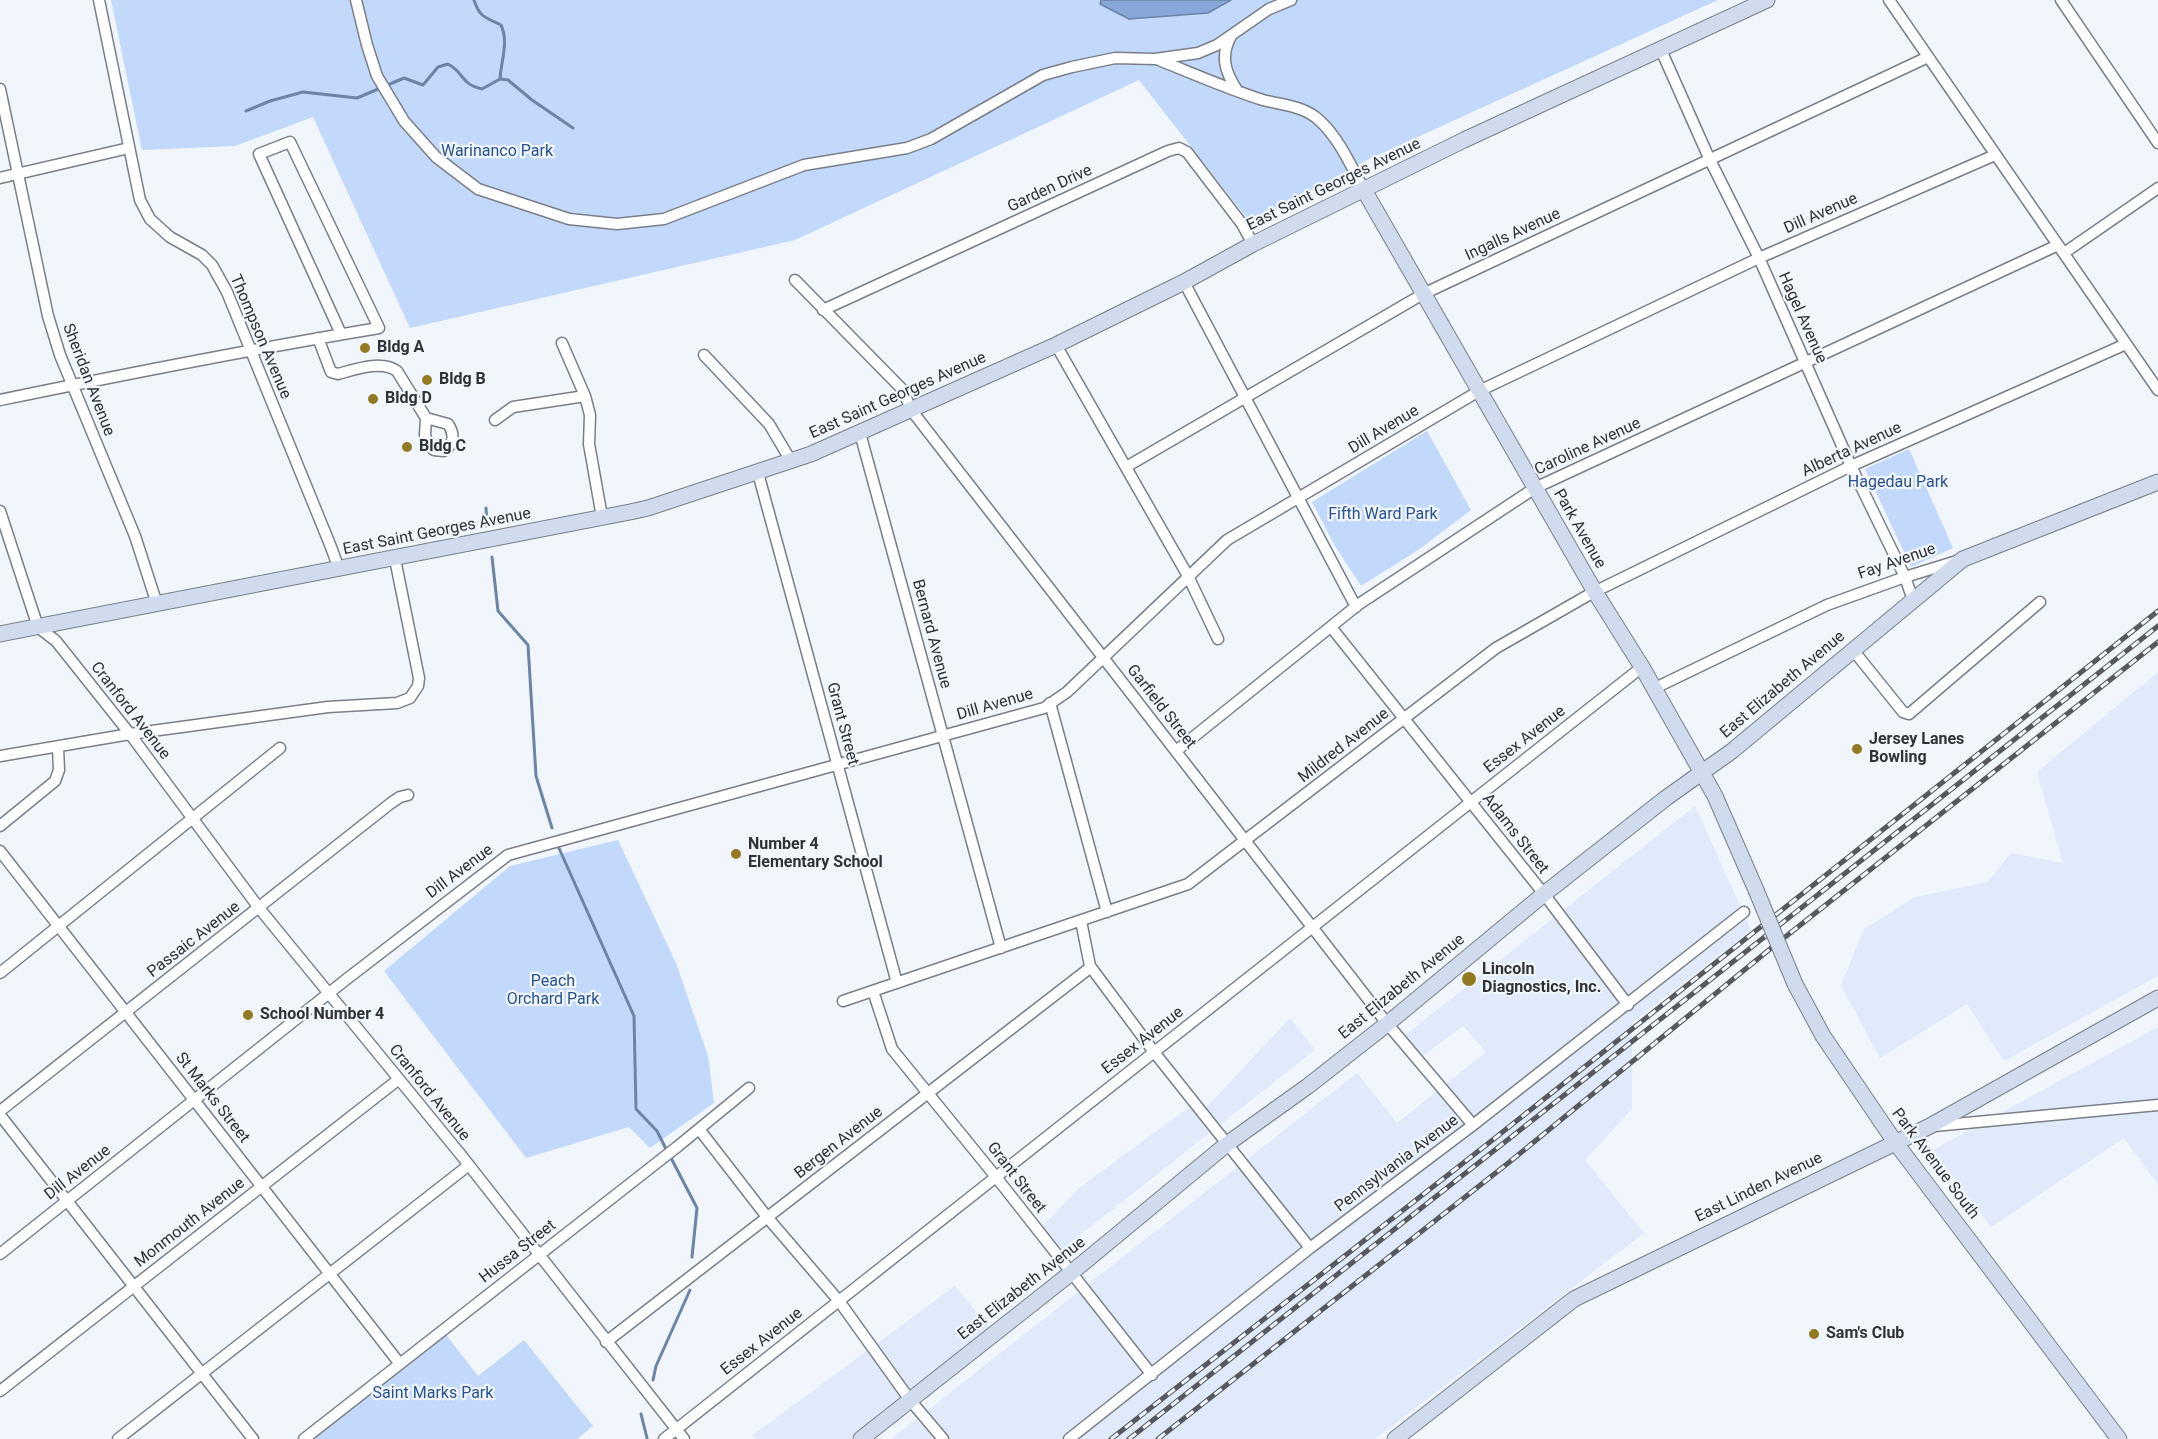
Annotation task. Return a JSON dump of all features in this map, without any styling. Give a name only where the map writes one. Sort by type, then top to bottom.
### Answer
[{"type":"street","name":"Thompson Avenue","points":[[99,0],[140,200],[150,219],[170,237],[201,255],[212,265],[227,292],[339,569]]},
{"type":"street","points":[[356,0],[377,76],[404,121],[436,157],[478,189],[569,219],[617,224],[664,219],[804,165],[907,148],[931,139],[1043,75],[1072,66],[1115,58],[1155,59],[1198,53],[1217,45],[1269,9],[1291,0]]},
{"type":"street","name":"East Saint Georges Avenue","points":[[0,634],[648,508],[758,473],[912,411],[1056,345],[1184,282],[1253,244],[1475,135],[1767,0]]},
{"type":"street","points":[[1889,0],[2158,390]]},
{"type":"street","points":[[2061,0],[2158,143]]},
{"type":"street","points":[[1231,36],[1225,49],[1224,65],[1238,90]]},
{"type":"street","name":"Hagel Avenue","points":[[1660,50],[1758,258],[1851,466],[1905,577],[1913,600]]},
{"type":"street","name":"Ingalls Avenue","points":[[1126,467],[1423,294],[1928,57]]},
{"type":"street","points":[[1155,59],[1264,100],[1303,110],[1318,118],[1347,158],[1364,190]]},
{"type":"street","name":"Sheridan Avenue","points":[[0,89],[48,316],[60,355],[138,545],[157,604]]},
{"type":"street","points":[[0,400],[250,349],[379,328],[290,142],[259,154],[341,334]]},
{"type":"street","points":[[0,178],[129,148]]},
{"type":"street","name":"Garden Drive","points":[[823,310],[1168,151],[1179,148],[1187,152],[1242,224],[1253,244]]},
{"type":"street","name":"Dill Avenue","points":[[0,1254],[328,993],[508,855],[1044,708],[1067,692],[1227,540],[1479,391],[1758,258],[1995,155]]},
{"type":"street","name":"Caroline Avenue","points":[[1176,751],[1356,607],[1534,488],[1805,363],[2061,249],[2158,188]]},
{"type":"street","name":"Park Avenue","points":[[1364,190],[1534,488],[1642,667],[1715,796],[1756,890]]},
{"type":"street","name":"Garfield Street","points":[[795,280],[902,389],[912,411],[1387,1024],[1473,1125]]},
{"type":"street","points":[[1184,282],[1356,607]]},
{"type":"street","points":[[318,338],[331,372],[338,374],[380,365],[397,371],[426,418]]},
{"type":"street","points":[[562,343],[585,396],[590,416],[589,444],[602,517]]},
{"type":"street","name":"Alberta Avenue","points":[[1595,592],[1851,466],[2126,344]]},
{"type":"street","points":[[1056,345],[1188,576],[1218,639]]},
{"type":"street","points":[[704,355],[769,424],[791,461]]},
{"type":"street","points":[[495,420],[513,407],[585,396]]},
{"type":"street","name":"Bernard Avenue","points":[[860,433],[1001,948]]},
{"type":"street","name":"Grant Street","points":[[758,473],[897,983]]},
{"type":"street","name":"Fay Avenue","points":[[1653,689],[1827,606],[1905,577],[1963,559],[2158,482]]},
{"type":"street","points":[[0,512],[38,627]]},
{"type":"street","points":[[0,756],[130,734],[328,707],[404,702],[415,693],[419,678],[395,559]]},
{"type":"street","name":"East Elizabeth Avenue","points":[[861,1439],[1071,1273],[1227,1144],[1308,1086],[1544,894],[1701,772],[1732,751],[1963,559]]},
{"type":"street","name":"Mildred Avenue","points":[[1081,921],[1188,884],[1246,842],[1496,648],[1595,592]]},
{"type":"street","points":[[1853,650],[1903,712],[1909,714],[2040,602]]},
{"type":"street","name":"Cranford Avenue","points":[[38,627],[56,641],[130,734],[259,908],[469,1165],[684,1439]]},
{"type":"street","name":"Adams Street","points":[[1331,627],[1544,894],[1628,1005]]},
{"type":"street","name":"Essex Avenue","points":[[664,1439],[1642,667]]},
{"type":"street","points":[[1050,703],[1107,912]]},
{"type":"street","points":[[0,826],[55,781],[59,770],[57,748]]},
{"type":"street","points":[[0,973],[280,748]]},
{"type":"street","name":"Passaic Avenue","points":[[0,1113],[391,803],[408,795]]},
{"type":"street","name":"St Marks Street","points":[[0,851],[400,1364]]},
{"type":"street","name":"Park Avenue South","points":[[1756,890],[1796,984],[1823,1036],[1895,1142],[2119,1439]]},
{"type":"street","name":"Pennsylvania Avenue","points":[[1069,1439],[1310,1248],[1628,1005],[1744,912]]},
{"type":"street","points":[[843,1001],[1081,921],[1091,968],[1154,1052],[1310,1248]]},
{"type":"street","name":"Bergen Avenue","points":[[606,1341],[1091,968]]},
{"type":"street","name":"Grant Street","points":[[873,991],[892,1049],[1152,1375]]},
{"type":"street","name":"East Linden Avenue","points":[[1395,1439],[1574,1299],[1930,1126],[2158,998]]},
{"type":"street","name":"Monmouth Avenue","points":[[0,1391],[399,1079]]},
{"type":"street","name":"Hussa Street","points":[[304,1439],[749,1088]]},
{"type":"street","points":[[1930,1126],[2158,1105]]},
{"type":"street","points":[[0,1113],[253,1439]]},
{"type":"street","points":[[699,1129],[767,1217],[839,1301],[910,1400],[943,1439]]},
{"type":"street","points":[[118,1439],[469,1165]]},
{"type":"shaded area","points":[[1101,0],[1231,0],[1208,13],[1129,19],[1100,4]]},
{"type":"shaded area","points":[[2158,672],[2158,976],[2004,1061],[1967,1004],[1880,1058],[1841,985],[1864,929],[1915,897],[1988,882],[2011,853],[2063,863],[2037,772]]},
{"type":"shaded area","points":[[1695,806],[1751,930],[1632,1023],[1632,1109],[1585,1160],[1644,1233],[1375,1439],[891,1439],[1357,1073],[1397,1123],[1486,1052],[1463,1026],[1420,1058],[1403,1037]]},
{"type":"shaded area","points":[[1290,1018],[1315,1050],[1057,1253],[1039,1230],[1079,1188],[1195,1103],[1202,1112]]},
{"type":"shaded area","points":[[2158,1027],[2158,1185],[2124,1138],[1991,1227],[1933,1150]]},
{"type":"shaded area","points":[[955,1286],[990,1328],[850,1439],[757,1439],[753,1435]]},
{"type":"green space","name":"Warinanco Park","points":[[111,0],[1718,0],[1367,160],[1255,221],[1249,221],[1139,80],[795,240],[410,328],[313,117],[235,146],[142,150]]},
{"type":"green space","name":"Fifth Ward Park","points":[[1427,431],[1471,510],[1418,550],[1361,586],[1335,546],[1312,502]]},
{"type":"green space","name":"Hagedau Park","points":[[1909,449],[1953,548],[1911,567],[1865,469]]},
{"type":"green space","name":"Peach Orchard Park","points":[[618,840],[676,963],[708,1056],[714,1103],[650,1148],[629,1127],[526,1158],[384,971],[510,866]]},
{"type":"green space","name":"Saint Marks Park","points":[[443,1331],[478,1376],[524,1340],[593,1426],[577,1439],[304,1439]]},
{"type":"waterway","points":[[474,0],[481,14],[501,25],[503,31],[504,45],[500,79]]},
{"type":"waterway","points":[[246,111],[270,101],[303,92],[357,98],[404,78],[423,85],[438,67],[448,64],[470,84],[482,89],[500,79],[508,80],[532,100],[573,128]]},
{"type":"waterway","points":[[486,508],[487,526]]},
{"type":"waterway","points":[[492,557],[498,611],[528,645],[536,776],[552,828]]},
{"type":"waterway","points":[[558,846],[634,1016],[636,1109],[657,1131],[667,1151]]},
{"type":"waterway","points":[[670,1156],[697,1208],[692,1257]]},
{"type":"waterway","points":[[653,1380],[656,1366],[690,1290]]},
{"type":"waterway","points":[[641,1414],[647,1438]]},
{"type":"railway","points":[[1111,1439],[1490,1142],[2158,611]]},
{"type":"railway","points":[[1129,1439],[2158,626]]},
{"type":"railway","points":[[1158,1439],[1507,1164],[1770,949],[2158,642]]},
{"type":"place","name":"Bldg A","points":[[365,348]]},
{"type":"place","name":"Bldg B","points":[[427,380]]},
{"type":"place","name":"Bldg D","points":[[373,399]]},
{"type":"place","name":"Bldg C","points":[[407,447]]},
{"type":"place","name":"Jersey Lanes Bowling","points":[[1857,749]]},
{"type":"place","name":"Number 4 Elementary School","points":[[736,854]]},
{"type":"place","name":"Lincoln Diagnostics, Inc.","points":[[1469,979]]},
{"type":"place","name":"School Number 4","points":[[248,1015]]},
{"type":"place","name":"Sam's Club","points":[[1814,1334]]}]
